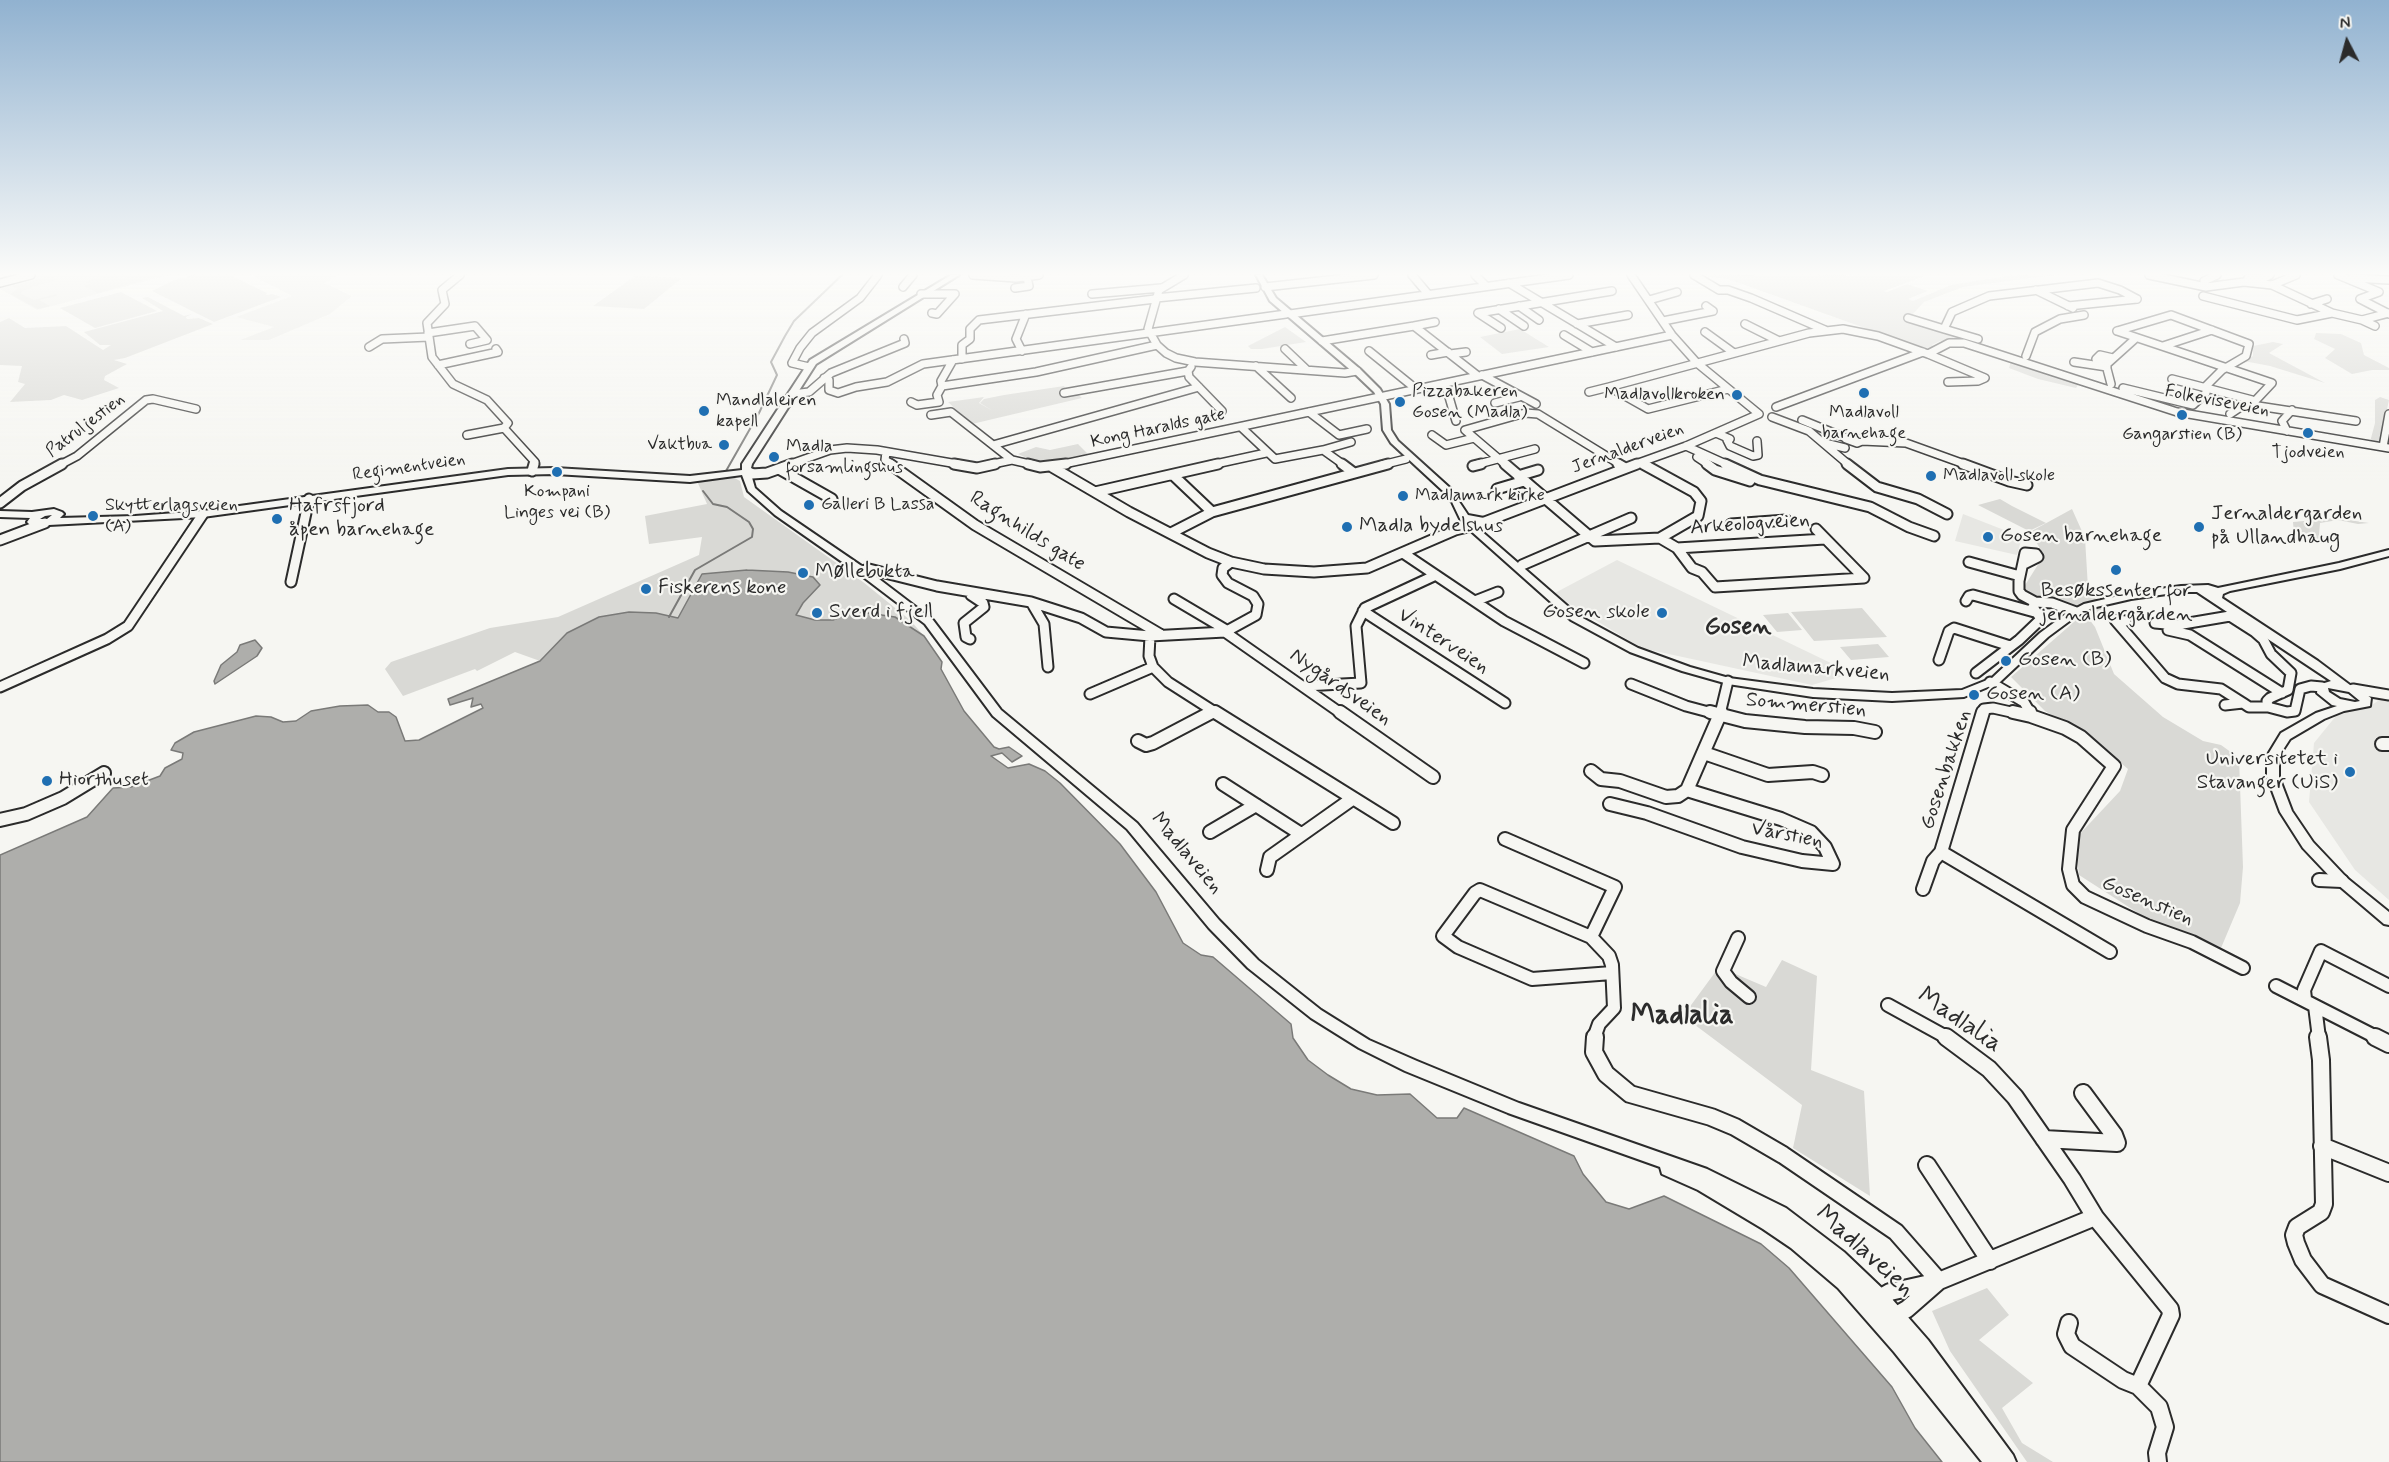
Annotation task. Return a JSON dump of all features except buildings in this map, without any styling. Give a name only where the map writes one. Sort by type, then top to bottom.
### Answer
[{"type":"main road","points":[[749,472],[753,452],[809,367],[821,355],[840,343]]},
{"type":"main road","points":[[1326,343],[1381,396]]},
{"type":"main road","name":"Madlamarkveien","points":[[1381,396],[1385,404],[1387,430],[1407,458],[1447,490],[1493,545],[1548,597],[1575,618],[1634,650],[1728,681],[1767,688],[1857,696],[1892,697],[1964,693],[1993,681],[2074,614],[2137,600],[2211,593]]},
{"type":"main road","name":"Regimentveien","points":[[3,514],[46,519],[105,520],[203,514],[472,476],[527,471],[585,472],[690,479],[749,472]]},
{"type":"main road","name":"Madlaveien","points":[[749,472],[751,489],[761,500],[929,622],[996,713],[1132,826],[1214,924],[1253,964],[1316,1014],[1364,1044],[1432,1075],[1701,1174],[1780,1214],[1838,1258],[1876,1304],[1995,1462]]},
{"type":"main road","name":"Regimentveien","points":[[46,519],[54,512],[105,520]]},
{"type":"main road","name":"Regimentveien","points":[[3,514],[32,522]]},
{"type":"main road","points":[[32,522],[46,519]]},
{"type":"main road","points":[[2211,593],[2228,581],[2336,563],[2389,546]]},
{"type":"main road","points":[[2211,593],[2356,563],[2389,553]]},
{"type":"main road","points":[[2211,593],[2349,688],[2361,704]]},
{"type":"main road","points":[[2306,659],[2325,681],[2320,716]]},
{"type":"main road","points":[[2325,691],[2349,688]]},
{"type":"main road","points":[[2325,691],[2361,704]]},
{"type":"main road","points":[[2361,704],[2320,716],[2293,730],[2281,740],[2273,756],[2273,777],[2289,818],[2308,845],[2342,881],[2389,920]]},
{"type":"main road","name":"Madlaveien","points":[[1876,1304],[1895,1316],[2006,1462]]},
{"type":"street","points":[[369,347],[375,343]]},
{"type":"street","points":[[429,343],[432,357],[453,384],[487,400],[508,423],[504,428],[488,429],[467,435]]},
{"type":"street","points":[[804,343],[792,363],[809,367]]},
{"type":"street","points":[[792,394],[809,392],[824,378],[840,368],[904,343]]},
{"type":"street","points":[[962,359],[963,343]]},
{"type":"street","points":[[1018,343],[1022,351]]},
{"type":"street","points":[[824,378],[829,380],[827,388],[831,392],[841,392],[887,382],[917,365],[1077,343]]},
{"type":"street","points":[[1436,343],[1480,375],[1536,404]]},
{"type":"street","points":[[1578,343],[1592,352]]},
{"type":"street","points":[[1610,343],[1616,347]]},
{"type":"street","name":"Kong Haralds gate","points":[[1012,460],[1052,467],[1634,343]]},
{"type":"street","points":[[1679,343],[1697,363],[1758,412]]},
{"type":"street","points":[[1722,343],[1734,353]]},
{"type":"street","points":[[1589,392],[1771,343]]},
{"type":"street","points":[[1898,343],[1985,378],[1978,381],[1948,382]]},
{"type":"street","name":"Folkeviseveien","points":[[1925,353],[1951,343]]},
{"type":"street","name":"Folkeviseveien","points":[[1960,343],[1983,348],[2193,416],[2387,448]]},
{"type":"street","points":[[2026,356],[2031,343]]},
{"type":"street","points":[[2074,362],[2110,363],[2131,343]]},
{"type":"street","points":[[2154,343],[2272,383],[2256,403],[2241,405],[2230,414]]},
{"type":"street","points":[[2163,346],[2170,343]]},
{"type":"street","points":[[1983,348],[1991,344],[2132,391],[2193,405],[2206,393],[2206,386],[2224,368],[2246,356],[2249,344],[2247,343]]},
{"type":"street","points":[[942,386],[1036,372],[1157,345],[1176,358],[1195,362],[1357,371]]},
{"type":"street","points":[[1285,348],[1307,370]]},
{"type":"street","points":[[438,365],[498,352],[496,349]]},
{"type":"street","points":[[1369,351],[1416,389]]},
{"type":"street","points":[[1431,355],[1466,352]]},
{"type":"street","name":"Jernalderveien","points":[[1774,413],[1925,353]]},
{"type":"street","points":[[911,402],[917,405],[939,402],[937,395],[942,386],[941,381],[953,360]]},
{"type":"street","points":[[1064,393],[1188,371],[1195,362]]},
{"type":"street","points":[[2110,363],[2111,384]]},
{"type":"street","points":[[1256,366],[1291,398]]},
{"type":"street","points":[[1188,371],[1189,377],[1222,411]]},
{"type":"street","points":[[2172,379],[2256,403],[2356,421]]},
{"type":"street","points":[[1445,383],[1456,421]]},
{"type":"street","points":[[993,445],[1199,387]]},
{"type":"street","points":[[1609,387],[1652,409],[1728,389]]},
{"type":"street","points":[[2135,399],[2144,393]]},
{"type":"street","points":[[1495,403],[1538,395]]},
{"type":"street","name":"Patruljestien","points":[[0,503],[22,486],[77,456],[146,400],[153,399],[196,409]]},
{"type":"street","points":[[2287,431],[2282,421],[2288,407]]},
{"type":"street","points":[[931,415],[951,412],[1012,460]]},
{"type":"street","points":[[1309,412],[1339,435],[1367,429]]},
{"type":"street","points":[[1624,468],[1538,414],[1525,412],[1466,430],[1589,538],[1601,542],[1660,538],[1698,516],[1701,503],[1694,492],[1641,463]]},
{"type":"street","name":"Jernalderveien","points":[[1052,467],[1171,533],[1231,562],[1277,571],[1325,572],[1366,568],[1474,522],[1624,468],[1687,449],[1758,412],[1791,417],[1846,438],[1855,437],[1858,442]]},
{"type":"street","points":[[1774,413],[1825,443],[1834,453],[1877,487],[1918,499],[1947,514]]},
{"type":"street","points":[[2387,448],[2389,414]]},
{"type":"street","points":[[1241,427],[1266,453],[1280,460],[1351,442]]},
{"type":"street","points":[[504,428],[531,458],[527,471]]},
{"type":"street","points":[[1716,433],[1730,438],[1727,440],[1730,446],[1753,456],[1758,455],[1757,441]]},
{"type":"street","points":[[1432,435],[1446,445],[1474,438]]},
{"type":"street","points":[[1834,453],[1858,442],[1906,443],[2009,481],[2027,485]]},
{"type":"street","points":[[1825,443],[1845,448]]},
{"type":"street","points":[[749,472],[779,470],[838,449],[857,448],[977,468],[1012,460]]},
{"type":"street","points":[[1473,466],[1535,449]]},
{"type":"street","points":[[1687,449],[1760,480],[1870,507],[1909,527],[1934,536]]},
{"type":"street","points":[[1323,450],[1354,473]]},
{"type":"street","name":"Ragnhilds gate","points":[[886,452],[885,460],[975,525],[1155,635]]},
{"type":"street","points":[[1095,492],[1266,453]]},
{"type":"street","points":[[1171,533],[1212,512],[1407,458]]},
{"type":"street","points":[[779,470],[832,499]]},
{"type":"street","points":[[1497,489],[1538,470]]},
{"type":"street","points":[[1173,475],[1212,512]]},
{"type":"street","points":[[307,514],[322,497]]},
{"type":"street","points":[[291,582],[309,499]]},
{"type":"street","points":[[0,687],[107,639],[128,626],[203,514]]},
{"type":"street","points":[[1522,565],[1631,518]]},
{"type":"street","points":[[2,540],[46,519]]},
{"type":"street","points":[[1731,524],[1786,520]]},
{"type":"street","points":[[2,540],[32,522]]},
{"type":"street","points":[[1750,523],[1767,542]]},
{"type":"street","points":[[1660,538],[1677,548],[1692,568],[1702,572],[1715,587],[1864,578],[1816,529]]},
{"type":"street","name":"Arkeologveien","points":[[1677,548],[1825,539]]},
{"type":"street","points":[[1403,553],[1504,621],[1584,663]]},
{"type":"street","points":[[862,572],[869,569],[969,592],[1031,602],[1081,618],[1106,632],[1155,635],[1227,631],[1256,615],[1258,604],[1253,596],[1224,579],[1221,571],[1231,562]]},
{"type":"street","points":[[1969,562],[2020,576]]},
{"type":"street","points":[[2024,564],[2019,591],[2035,602],[2052,603],[2074,614]]},
{"type":"street","points":[[1304,686],[1362,683],[1356,626],[1363,610],[1368,605],[1436,575]]},
{"type":"street","points":[[969,592],[984,603],[984,607],[964,623],[966,637],[970,639]]},
{"type":"street","points":[[1475,601],[1498,592]]},
{"type":"street","points":[[1966,601],[1969,596],[1973,595],[2038,613]]},
{"type":"street","name":"Nygårdsveien","points":[[1174,599],[1227,631],[1433,777]]},
{"type":"street","points":[[1031,602],[1044,624],[1048,667]]},
{"type":"street","points":[[1976,673],[2041,619],[2033,607],[2035,602]]},
{"type":"street","name":"Vinterveien","points":[[1363,610],[1504,703]]},
{"type":"street","points":[[2268,707],[2267,701],[2270,698],[2282,693],[2288,690],[2291,675],[2289,669],[2271,654],[2261,637],[2230,616],[2159,626],[2190,634],[2282,693]]},
{"type":"street","points":[[2126,621],[2115,621],[2165,678],[2178,684],[2221,689],[2249,707],[2268,707],[2287,712],[2295,711],[2301,688],[2325,691]]},
{"type":"street","points":[[1939,660],[1949,631],[1954,628],[2010,646]]},
{"type":"street","points":[[1155,635],[1149,656],[1153,667],[1168,682],[1212,712],[1393,823]]},
{"type":"street","points":[[1090,694],[1153,667]]},
{"type":"street","points":[[1687,790],[1692,774],[1704,753],[1720,715],[1728,681]]},
{"type":"street","points":[[1993,681],[2028,706],[2031,716]]},
{"type":"street","name":"Sommerstien","points":[[1631,684],[1675,702],[1720,715],[1775,725],[1854,728],[1875,732]]},
{"type":"street","points":[[2349,688],[2389,697]]},
{"type":"street","points":[[2361,704],[2389,697]]},
{"type":"street","points":[[2224,705],[2243,703]]},
{"type":"street","name":"Gosenbakken","points":[[1923,889],[1933,861],[1941,852],[1984,709],[1994,708],[2031,716]]},
{"type":"street","points":[[1138,741],[1146,745],[1153,743],[1212,712]]},
{"type":"street","name":"Gosenstien","points":[[2031,716],[2071,731],[2114,766],[2073,830],[2069,868],[2073,885],[2078,891],[2085,897],[2147,926],[2192,942],[2243,968]]},
{"type":"street","points":[[1704,753],[1768,775],[1813,772],[1822,775]]},
{"type":"street","name":"Vårstien","points":[[1591,771],[1601,783],[1620,781],[1666,797],[1678,796],[1687,790],[1782,819],[1811,832],[1825,847],[1833,864],[1802,861],[1742,847],[1618,808]]},
{"type":"street","points":[[0,820],[26,814],[63,798],[104,773]]},
{"type":"street","points":[[1223,784],[1301,834]]},
{"type":"street","points":[[1267,870],[1270,857],[1352,799]]},
{"type":"street","points":[[1210,832],[1257,805]]},
{"type":"street","points":[[1504,838],[1615,887],[1591,937]]},
{"type":"street","name":"Gosenbakken","points":[[1941,852],[2110,952]]},
{"type":"street","points":[[2319,880],[2342,881]]},
{"type":"street","points":[[1612,973],[1532,979],[1458,947],[1443,936],[1474,893],[1480,890],[1591,937],[1609,956],[1612,973],[1614,1008],[1599,1024],[1593,1043],[1600,1064],[1614,1082],[1638,1097],[1690,1110],[1734,1127],[1757,1139],[1896,1232],[1939,1281]]},
{"type":"street","points":[[1738,938],[1724,971],[1731,982],[1749,997]]},
{"type":"street","points":[[2389,986],[2321,951],[2304,990],[2310,1003],[2321,1060],[2324,1204],[2321,1212],[2297,1227],[2294,1235],[2298,1251],[2322,1285],[2389,1315]]},
{"type":"street","points":[[2276,986],[2389,1044]]},
{"type":"street","name":"Madlalia","points":[[1888,1005],[1945,1036],[1989,1070],[2015,1097],[2095,1217],[2170,1309],[2171,1315],[2138,1386]]},
{"type":"street","points":[[2044,1139],[2117,1143],[2112,1132],[2083,1093]]},
{"type":"street","points":[[2322,1146],[2389,1173]]},
{"type":"street","points":[[1927,1165],[1990,1260]]},
{"type":"street","points":[[1876,1304],[1890,1292],[1939,1281],[2095,1217]]},
{"type":"street","points":[[1895,1316],[1907,1310],[1939,1281]]},
{"type":"street","points":[[2069,1323],[2067,1334],[2072,1346],[2123,1380],[2138,1386],[2158,1407],[2164,1420],[2164,1434],[2157,1453],[2158,1462]]},
{"type":"shaded area","points":[[0,343],[93,343],[103,350],[111,345],[98,343],[163,343],[114,360],[127,364],[105,376],[104,380],[119,388],[82,400],[64,395],[51,400],[10,402],[25,384],[18,382],[22,366],[0,365]]},
{"type":"shaded area","points":[[1253,343],[1298,343],[1262,349],[1251,349],[1248,346]]},
{"type":"shaded area","points":[[1488,343],[1543,343],[1549,347],[1502,354]]},
{"type":"shaded area","points":[[1907,343],[1936,343],[1932,345],[1934,348],[1929,351]]},
{"type":"shaded area","points":[[2267,343],[2283,344],[2269,353],[2325,383],[2270,366],[2249,362],[2238,363],[2253,356],[2253,346]]},
{"type":"shaded area","points":[[2323,343],[2361,343],[2364,355],[2389,370],[2372,370],[2352,374],[2325,358],[2335,349]]},
{"type":"shaded area","points":[[2011,360],[2080,382],[2076,388],[2038,379],[2009,368]]},
{"type":"shaded area","points":[[1064,386],[1067,391],[1075,392],[1082,398],[972,424],[948,402],[984,397],[979,403],[993,411],[980,403],[984,399]]},
{"type":"shaded area","points":[[2380,397],[2389,400],[2380,442],[2370,442],[2375,423],[2375,400]]},
{"type":"shaded area","points":[[1078,444],[1089,455],[1040,464],[1018,454],[1036,447],[1050,450]]},
{"type":"shaded area","name":"Møllebukta","points":[[733,477],[740,481],[744,497],[863,582],[910,620],[924,636],[894,617],[854,611],[833,620],[815,620],[796,615],[803,603],[820,585],[813,577],[788,572],[702,574],[678,618],[656,613],[544,656],[540,661],[515,652],[477,671],[475,669],[403,696],[385,669],[391,662],[490,628],[558,617],[699,555],[702,537],[649,544],[645,516],[707,504],[697,481]]},
{"type":"shaded area","points":[[2000,499],[2046,523],[2029,531],[1978,505]]},
{"type":"shaded area","points":[[2072,509],[2085,538],[2088,588],[2110,619],[2089,619],[2095,627],[2114,674],[2163,717],[2203,741],[2221,745],[2239,758],[2243,867],[2240,903],[2221,948],[2149,920],[2079,875],[2075,839],[2120,791],[2128,769],[2091,738],[2045,711],[2011,677],[2075,621],[2063,607],[2022,590],[2044,555],[2030,532]]},
{"type":"shaded area","points":[[1963,514],[2022,537],[2017,555],[1955,541]]},
{"type":"shaded area","points":[[2335,518],[2369,523],[2358,524],[2338,520],[2320,523],[2319,535],[2328,541],[2322,544],[2294,534],[2293,522]]},
{"type":"shaded area","points":[[1617,560],[1837,666],[1843,676],[1812,685],[1641,648],[1553,594]]},
{"type":"shaded area","points":[[747,570],[788,572],[813,577],[820,585],[803,603],[796,615],[815,620],[833,620],[854,611],[895,617],[924,636],[942,662],[941,669],[964,711],[994,747],[999,749],[1009,747],[1022,756],[1012,762],[1002,753],[991,756],[1008,768],[1029,764],[1045,771],[1060,783],[1120,844],[1156,892],[1183,943],[1201,955],[1213,957],[1291,1024],[1293,1038],[1308,1060],[1328,1075],[1351,1089],[1377,1095],[1410,1094],[1437,1118],[1457,1118],[1464,1108],[1574,1156],[1583,1174],[1606,1202],[1629,1209],[1664,1196],[1761,1244],[1789,1268],[1892,1387],[1915,1428],[1942,1462],[0,1462],[0,855],[87,817],[113,788],[131,787],[160,776],[165,768],[182,759],[183,753],[171,750],[175,743],[194,732],[256,716],[271,717],[283,722],[296,721],[311,711],[340,706],[368,705],[378,712],[389,712],[396,717],[405,741],[419,740],[483,708],[481,704],[471,707],[473,698],[450,705],[448,699],[540,661],[567,633],[599,617],[629,612],[656,613],[678,618],[702,574]]},
{"type":"shaded area","points":[[1862,608],[1887,637],[1814,641],[1791,612]]},
{"type":"shaded area","points":[[1788,613],[1802,630],[1777,632],[1763,615]]},
{"type":"shaded area","points":[[255,640],[262,648],[257,656],[215,684],[214,681],[221,665],[237,652],[240,645]]},
{"type":"shaded area","points":[[1878,644],[1889,657],[1851,660],[1840,647]]},
{"type":"shaded area","name":"Universitetet i Stavanger (UiS)","points":[[2368,691],[2389,691],[2389,900],[2355,870],[2309,802],[2314,743],[2340,711],[2367,708],[2378,701]]},
{"type":"shaded area","points":[[1782,960],[1817,976],[1811,1070],[1864,1091],[1870,1196],[1793,1148],[1802,1105],[1683,1016],[1719,967],[1766,987]]},
{"type":"shaded area","points":[[1987,1288],[2009,1315],[1979,1340],[2033,1383],[2002,1408],[2022,1443],[2053,1462],[2027,1462],[1950,1351],[1932,1311]]},
{"type":"waterway","points":[[726,471],[759,413],[777,375],[771,362],[781,343]]},
{"type":"waterway","points":[[669,617],[695,570],[752,537],[753,529],[749,522],[727,507],[713,504],[703,491]]},
{"type":"place","name":"Madlavoll barnehage","points":[[1864,393]]},
{"type":"place","name":"Madlavollkroken","points":[[1737,395]]},
{"type":"place","name":"Pizzabakeren Gosen (Madla)","points":[[1400,402]]},
{"type":"place","name":"Mandlaleiren kapell","points":[[704,411]]},
{"type":"place","name":"Gangarstien (B)","points":[[2182,415]]},
{"type":"place","name":"Tjodveien","points":[[2308,433]]},
{"type":"place","name":"Vaktbua","points":[[724,445]]},
{"type":"place","name":"Madla forsamlingshus","points":[[774,457]]},
{"type":"place","name":"Kompani Linges vei (B)","points":[[557,472]]},
{"type":"place","name":"Madlavoll skole","points":[[1931,476]]},
{"type":"place","name":"Madlamark kirke","points":[[1403,496]]},
{"type":"place","name":"Galleri B Lassa","points":[[809,505]]},
{"type":"place","name":"Skytterlagsveien (A)","points":[[93,516]]},
{"type":"place","name":"Hafrsfjord åpen barnehage","points":[[277,519]]},
{"type":"place","name":"Madla bydelshus","points":[[1347,527]]},
{"type":"place","name":"Jernaldergarden på Ullandhaug","points":[[2199,527]]},
{"type":"place","name":"Gosen barnehage","points":[[1988,537]]},
{"type":"place","name":"Besøkssenter for jernaldergården","points":[[2116,570]]},
{"type":"place","name":"Møllebukta","points":[[803,573]]},
{"type":"place","name":"Fiskerens kone","points":[[646,589]]},
{"type":"place","name":"Sverd i fjell","points":[[817,613]]},
{"type":"place","name":"Gosen skole","points":[[1662,613]]},
{"type":"place","name":"Gosen (B)","points":[[2006,661]]},
{"type":"place","name":"Gosen (A)","points":[[1974,695]]},
{"type":"place","name":"Universitetet i Stavanger (UiS)","points":[[2350,772]]},
{"type":"place","name":"Hiorthuset","points":[[47,781]]},
{"type":"district","name":"Gosen","points":[[1738,628]]},
{"type":"district","name":"Madlalia","points":[[1682,1017]]}]
